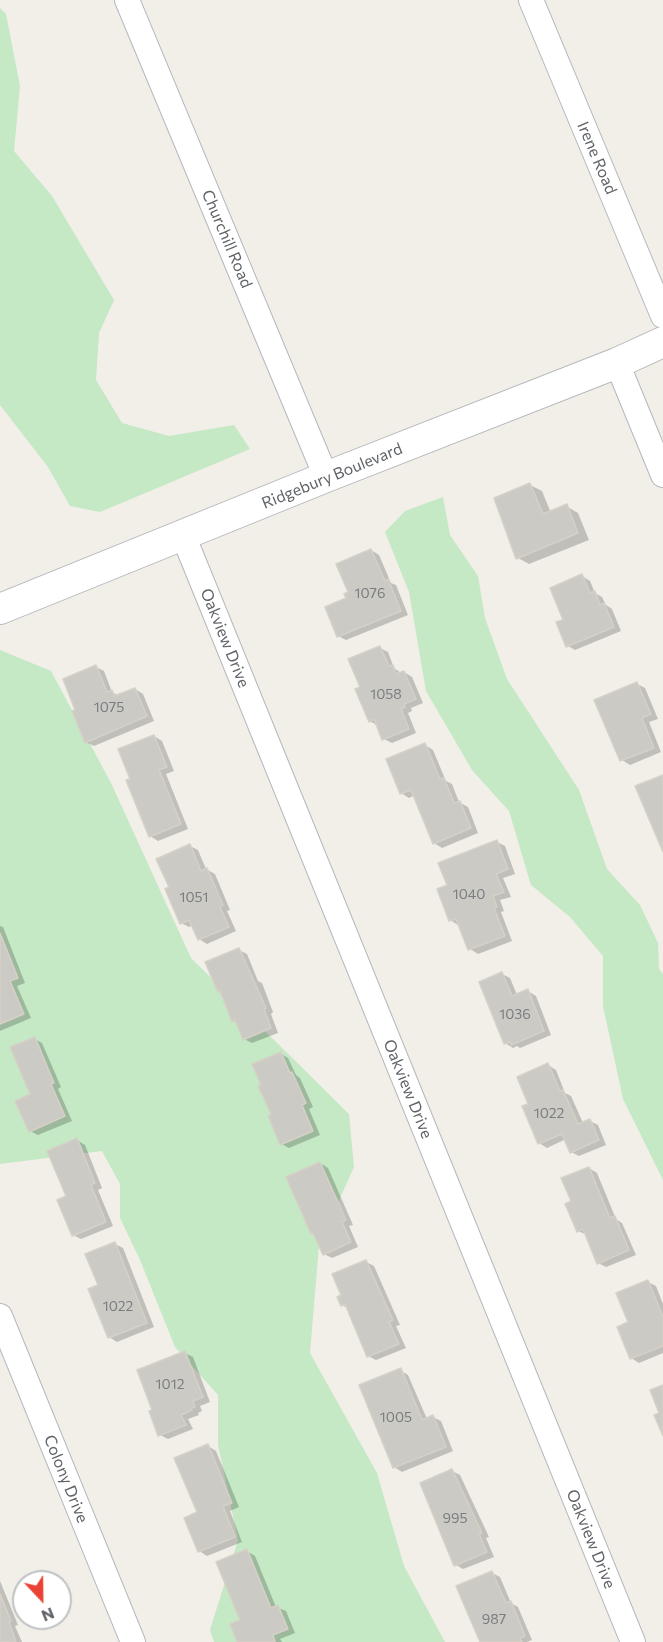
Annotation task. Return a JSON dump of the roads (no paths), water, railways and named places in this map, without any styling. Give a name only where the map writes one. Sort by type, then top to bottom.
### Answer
[{"type":"street","name":"Churchill Road","points":[[127,0],[326,477]]},
{"type":"street","name":"Irene Road","points":[[531,0],[663,316]]},
{"type":"street","name":"Ridgebury Boulevard","points":[[0,609],[326,477],[617,363],[663,342]]},
{"type":"street","points":[[617,363],[663,475]]},
{"type":"street","name":"Oakview Drive","points":[[183,535],[633,1642]]},
{"type":"street","name":"Colony Drive","points":[[0,1316],[133,1642]]}]
